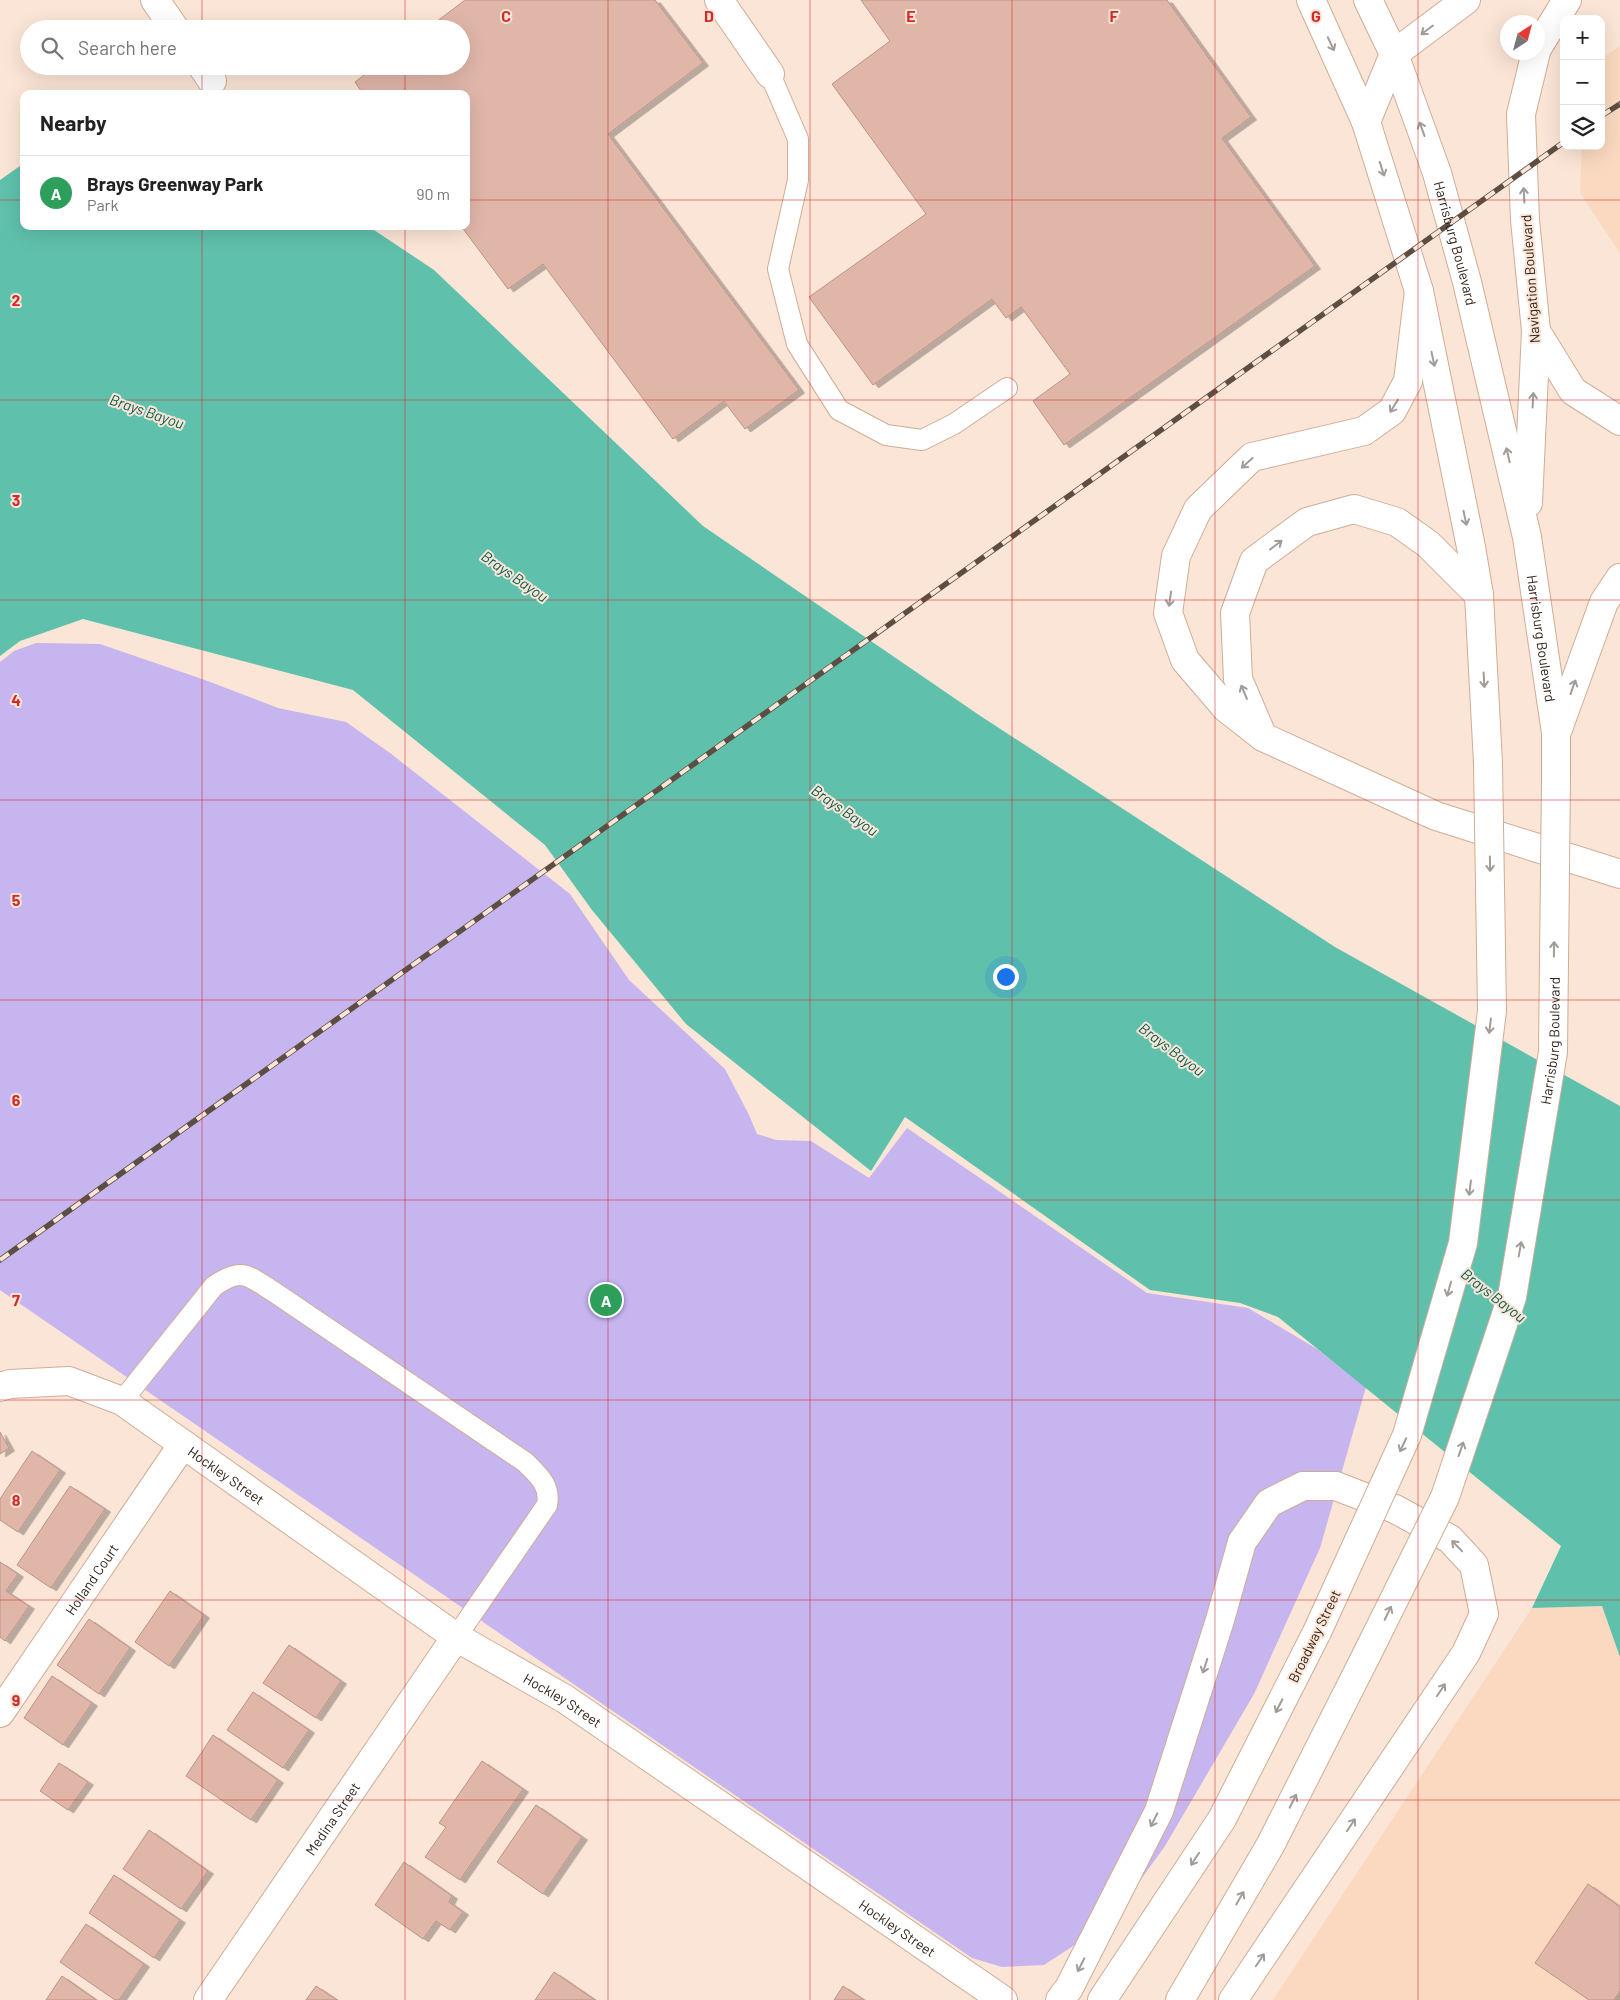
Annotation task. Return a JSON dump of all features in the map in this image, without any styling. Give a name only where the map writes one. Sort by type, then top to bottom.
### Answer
[{"type":"main road","points":[[155,0],[169,20]]},
{"type":"main road","points":[[719,0],[770,74]]},
{"type":"main road","points":[[1311,0],[1366,122],[1419,291],[1479,595]]},
{"type":"main road","name":"Harrisburg Boulevard","points":[[1180,2000],[1271,1844],[1445,1497],[1512,1297],[1553,1052],[1556,733],[1527,537],[1467,282],[1437,172],[1394,54],[1368,0]]},
{"type":"main road","points":[[1366,122],[1394,54],[1466,0]]},
{"type":"main road","points":[[1545,36],[1567,0]]},
{"type":"main road","name":"Navigation Boulevard","points":[[1527,537],[1536,331],[1525,220],[1520,114],[1534,60]]},
{"type":"main road","points":[[1419,291],[1408,380],[1392,411],[1364,431],[1252,457],[1198,509],[1176,556],[1168,613],[1185,660],[1226,708],[1263,737],[1436,816],[1620,874]]},
{"type":"main road","points":[[1536,331],[1573,391],[1620,421]]},
{"type":"main road","points":[[1263,737],[1238,679],[1235,612],[1254,561],[1307,522],[1354,509],[1397,522],[1428,544],[1479,595]]},
{"type":"main road","points":[[1556,733],[1604,602],[1620,578]]},
{"type":"main road","name":"Broadway Street","points":[[1102,2000],[1222,1819],[1317,1632],[1407,1435],[1463,1243],[1492,1012],[1488,763],[1479,595]]},
{"type":"main road","name":"Hockley Street","points":[[0,1387],[10,1384],[69,1381],[122,1401],[456,1637],[565,1699],[1002,2000]]},
{"type":"main road","name":"Holland Court","points":[[0,1714],[182,1444]]},
{"type":"main road","points":[[1060,2000],[1069,1988],[1159,1810],[1220,1620],[1242,1542],[1269,1502],[1303,1486],[1336,1486],[1396,1509],[1450,1539],[1474,1565],[1484,1614],[1466,1653],[1233,2000]]},
{"type":"main road","name":"Medina Street","points":[[208,2000],[456,1637]]},
{"type":"lane","points":[[770,74],[798,139],[798,180],[778,269],[797,344],[839,410],[886,435],[922,440],[954,424],[1007,388]]},
{"type":"lane","points":[[122,1401],[214,1286],[229,1276],[240,1274],[274,1292],[516,1457],[538,1475],[546,1485],[549,1495],[547,1505],[456,1637]]},
{"type":"shaded area","points":[[1620,46],[1620,253],[1580,193],[1582,150],[1605,150],[1605,56]]},
{"type":"shaded area","points":[[36,643],[100,644],[205,680],[278,708],[346,722],[390,753],[570,894],[629,980],[725,1069],[757,1134],[776,1140],[811,1141],[869,1178],[907,1128],[1147,1293],[1248,1308],[1317,1349],[1366,1387],[1320,1548],[1254,1694],[1165,1846],[1110,1922],[1044,1965],[1002,1967],[972,1958],[0,1290],[0,662],[14,651]]},
{"type":"shaded area","points":[[1602,1606],[1620,1657],[1620,2000],[1273,2000],[1532,1608]]},
{"type":"water","name":"Brays Bayou","points":[[20,166],[20,230],[374,230],[434,270],[703,526],[979,715],[1335,947],[1620,1106],[1620,1657],[1602,1606],[1532,1608],[1561,1546],[1278,1317],[1240,1303],[1150,1290],[905,1117],[871,1171],[686,1024],[592,910],[545,845],[353,690],[83,619],[20,641],[0,656],[0,180]]},
{"type":"building","points":[[465,0],[655,0],[703,63],[608,134],[799,390],[745,429],[724,401],[673,439],[543,264],[508,289],[464,230],[470,230],[470,90],[360,90],[355,82],[364,75],[470,75],[470,20],[439,20]]},
{"type":"building","points":[[861,0],[1167,0],[1251,117],[1222,138],[1315,266],[1064,445],[1033,401],[1070,374],[1021,307],[1006,318],[992,299],[873,385],[809,297],[926,214],[832,84],[890,41]]},
{"type":"building","points":[[0,1432],[9,1448],[0,1454]]},
{"type":"building","points":[[32,1451],[60,1470],[18,1532],[0,1520],[0,1499]]},
{"type":"building","points":[[70,1486],[105,1509],[51,1588],[17,1565]]},
{"type":"building","points":[[0,1562],[18,1574],[6,1591],[29,1606],[5,1641],[0,1637]]},
{"type":"building","points":[[170,1591],[204,1615],[169,1666],[135,1642]]},
{"type":"building","points":[[89,1619],[130,1648],[99,1694],[57,1665]]},
{"type":"building","points":[[289,1645],[341,1681],[316,1718],[263,1683]]},
{"type":"building","points":[[52,1676],[92,1703],[63,1745],[24,1718]]},
{"type":"building","points":[[253,1692],[309,1730],[283,1768],[227,1730]]},
{"type":"building","points":[[213,1735],[278,1780],[251,1820],[186,1776]]},
{"type":"building","points":[[482,1761],[523,1789],[460,1880],[425,1857],[446,1827],[439,1823]]},
{"type":"building","points":[[59,1763],[88,1782],[68,1810],[40,1791]]},
{"type":"building","points":[[536,1805],[582,1837],[543,1894],[497,1862]]},
{"type":"building","points":[[149,1830],[208,1871],[181,1909],[123,1869]]},
{"type":"building","points":[[404,1862],[452,1896],[449,1902],[463,1912],[450,1930],[436,1921],[423,1939],[375,1905]]},
{"type":"building","points":[[114,1875],[180,1920],[154,1958],[89,1913]]},
{"type":"building","points":[[1588,1884],[1620,1907],[1620,1991],[1614,2000],[1589,2000],[1535,1963]]},
{"type":"building","points":[[86,1924],[144,1964],[119,2000],[115,2000],[60,1962]]},
{"type":"building","points":[[554,1972],[595,2000],[535,2000]]},
{"type":"building","points":[[62,1976],[96,2000],[46,2000]]},
{"type":"building","points":[[316,1986],[337,2000],[306,2000]]},
{"type":"building","points":[[843,1986],[864,2000],[834,2000]]},
{"type":"railway","points":[[1605,113],[1620,104]]},
{"type":"railway","points":[[0,1260],[1560,145]]},
{"type":"place","name":"Brays Greenway Park","points":[[606,1300]]}]
